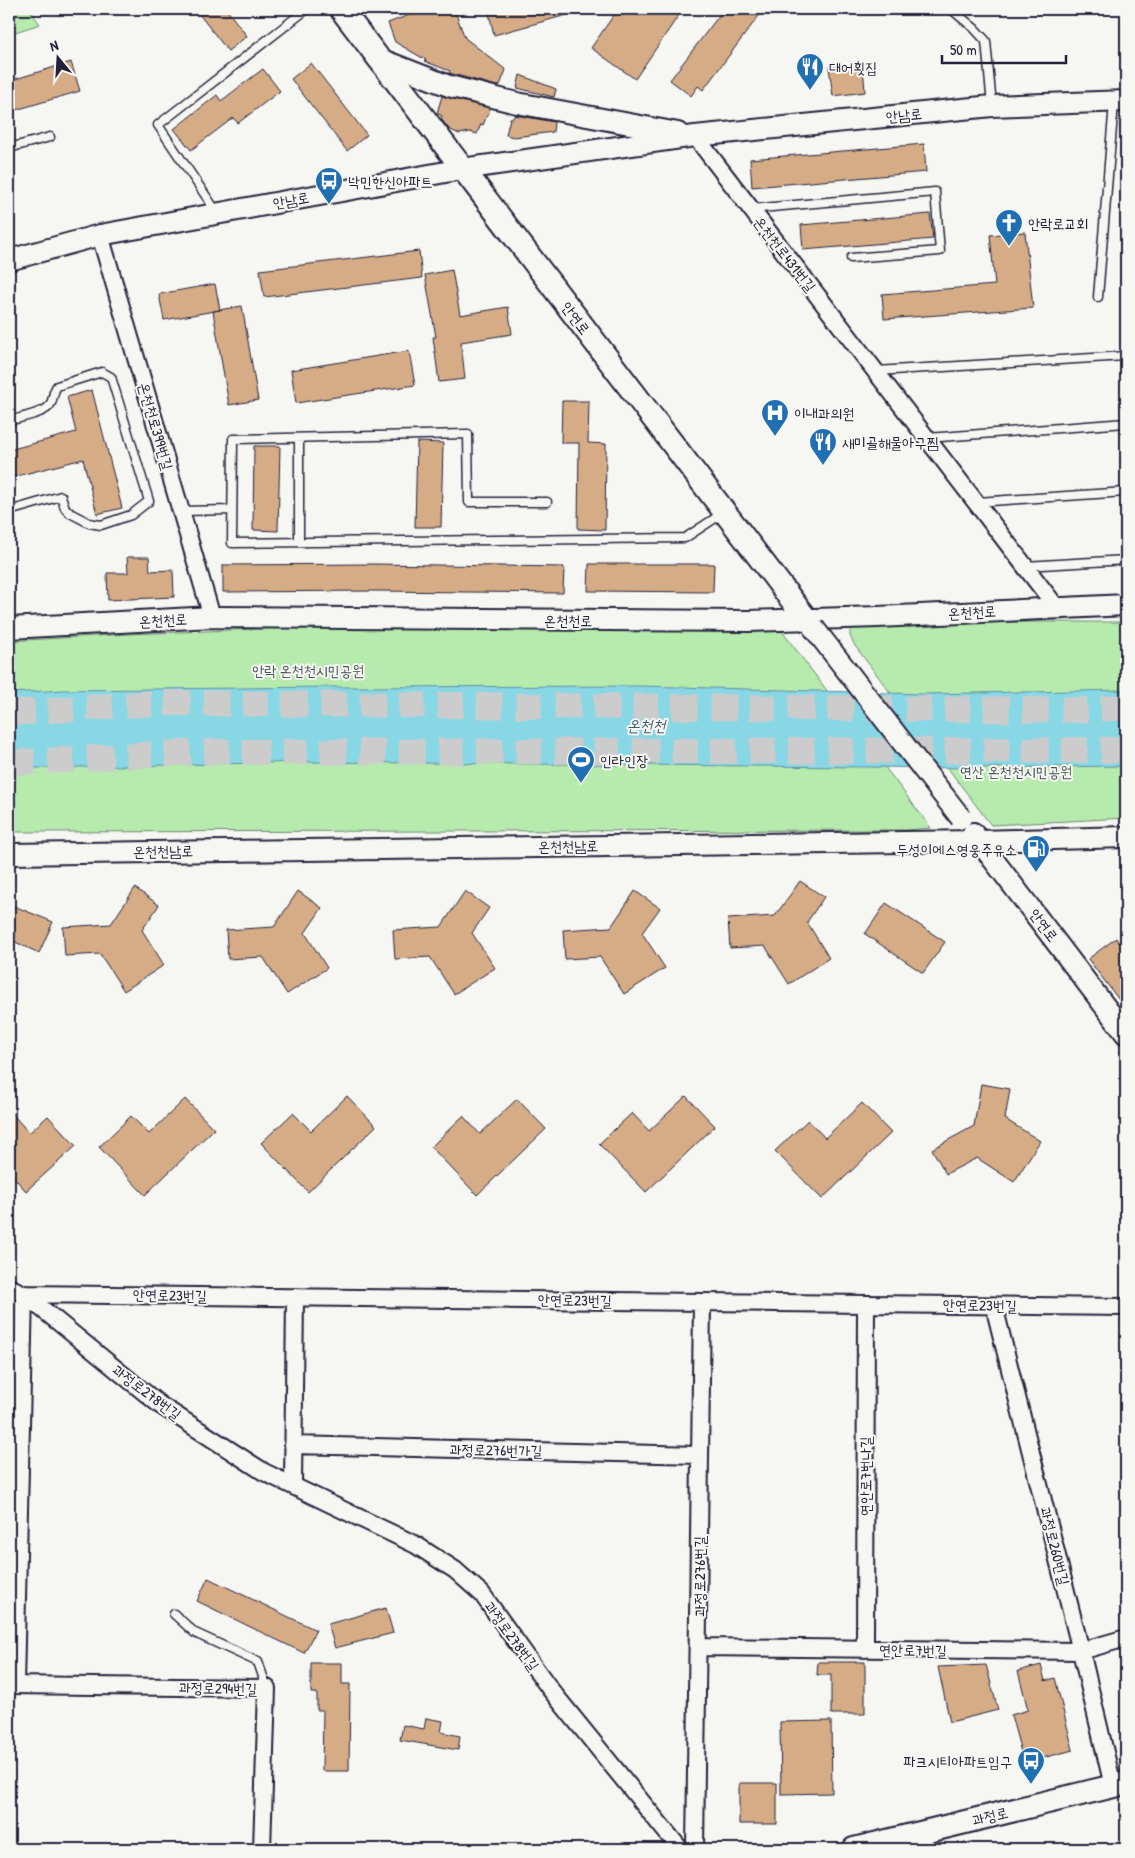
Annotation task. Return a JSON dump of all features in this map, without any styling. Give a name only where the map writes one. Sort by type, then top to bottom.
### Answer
[{"type":"main road","name":"안연로","points":[[341,9],[810,624]]},
{"type":"main road","name":"과정로","points":[[864,1848],[1120,1785]]},
{"type":"street","name":"안남로","points":[[377,58],[449,86],[517,102],[695,136]]},
{"type":"street","name":"안남로","points":[[9,260],[100,235],[462,169],[695,136],[992,106],[1120,101]]},
{"type":"street","name":"온천천로431번길","points":[[695,136],[1058,608]]},
{"type":"street","name":"온천천로399번길","points":[[100,235],[212,617]]},
{"type":"street","name":"온천천로","points":[[9,628],[212,617],[749,621],[810,624],[1126,605]]},
{"type":"street","name":"안연로","points":[[810,624],[979,840],[1126,1034]]},
{"type":"street","name":"온천천남로","points":[[9,854],[1126,837]]},
{"type":"street","name":"안연로23번길","points":[[16,1290],[295,1297],[1126,1307]]},
{"type":"street","points":[[12,1685],[16,1290]]},
{"type":"street","name":"과정로278번길","points":[[16,1290],[160,1405],[264,1472],[416,1545],[455,1570],[482,1594],[550,1689],[680,1849]]},
{"type":"street","points":[[292,1485],[295,1297]]},
{"type":"street","name":"과정로276번길","points":[[695,1849],[702,1302]]},
{"type":"street","name":"연안로7번나길","points":[[865,1649],[866,1304]]},
{"type":"street","name":"과정로260번길","points":[[994,1306],[1081,1651],[1120,1785]]},
{"type":"street","name":"과정로276번가길","points":[[293,1445],[700,1456]]},
{"type":"street","name":"연안로7번길","points":[[698,1647],[1081,1651],[1126,1638]]},
{"type":"street","name":"과정로294번길","points":[[12,1685],[267,1688],[262,1849]]},
{"type":"lane","points":[[218,214],[158,125],[308,9]]},
{"type":"lane","points":[[950,9],[974,28],[986,41],[992,106]]},
{"type":"lane","name":"안남로","points":[[1098,297],[1120,101]]},
{"type":"lane","points":[[9,148],[50,137]]},
{"type":"lane","points":[[751,209],[935,192],[940,251],[851,258]]},
{"type":"lane","points":[[876,371],[1126,356]]},
{"type":"lane","points":[[9,421],[47,409],[51,403],[56,386],[102,372],[106,373],[111,377],[149,501],[131,515],[101,525],[89,523],[70,513],[65,508],[61,496],[9,511]]},
{"type":"lane","points":[[927,438],[1126,423]]},
{"type":"lane","points":[[547,502],[469,502],[468,434],[233,439],[232,543],[685,538],[724,512]]},
{"type":"lane","points":[[298,438],[299,542]]},
{"type":"lane","points":[[976,502],[1126,492]]},
{"type":"lane","points":[[181,511],[232,510]]},
{"type":"lane","points":[[1025,566],[1126,560]]},
{"type":"lane","points":[[174,1614],[195,1633],[258,1662],[267,1688]]},
{"type":"green space","points":[[9,9],[29,9],[40,24],[9,34]]},
{"type":"green space","name":"연산 온천천시민공원","points":[[914,622],[1126,622],[1126,818],[991,825],[855,646],[850,636],[850,629],[857,625]]},
{"type":"green space","name":"안락 온천천시민공원","points":[[778,626],[931,828],[906,830],[9,832],[9,641],[308,627]]},
{"type":"water","name":"온천천","points":[[642,686],[923,694],[1126,690],[1126,766],[971,768],[305,762],[9,770],[9,693],[64,690],[328,687]]},
{"type":"building","points":[[195,9],[226,9],[247,36],[228,51]]},
{"type":"building","points":[[425,9],[454,9],[465,38],[506,70],[500,85],[497,86],[449,73],[450,71],[424,61],[426,60],[395,42],[388,23]]},
{"type":"building","points":[[488,9],[573,9],[574,13],[494,35]]},
{"type":"building","points":[[618,9],[683,9],[635,79],[591,48]]},
{"type":"building","points":[[724,9],[764,9],[703,90],[698,86],[691,96],[670,80]]},
{"type":"building","points":[[71,62],[80,91],[9,112],[9,81]]},
{"type":"building","points":[[311,63],[367,135],[347,151],[291,79]]},
{"type":"building","points":[[863,65],[865,92],[833,96],[829,67]]},
{"type":"building","points":[[263,69],[280,91],[238,123],[233,118],[191,150],[174,129],[217,95],[221,101]]},
{"type":"building","points":[[520,75],[556,89],[554,97],[517,88]]},
{"type":"building","points":[[442,96],[490,108],[477,134],[470,132],[459,134],[449,129],[441,119],[442,116],[437,113]]},
{"type":"building","points":[[515,115],[554,122],[553,132],[514,137],[506,135],[510,118],[513,118]]},
{"type":"building","points":[[924,144],[926,172],[752,187],[750,159]]},
{"type":"building","points":[[930,214],[933,239],[803,250],[801,225]]},
{"type":"building","points":[[1025,232],[1033,308],[884,319],[882,294],[995,285],[990,235]]},
{"type":"building","points":[[419,251],[422,278],[264,297],[260,270]]},
{"type":"building","points":[[452,270],[460,315],[508,307],[512,334],[461,342],[465,379],[439,382],[433,337],[436,337],[425,275]]},
{"type":"building","points":[[215,284],[220,310],[164,320],[159,294]]},
{"type":"building","points":[[242,306],[258,400],[229,405],[213,311]]},
{"type":"building","points":[[409,351],[415,385],[296,403],[291,370]]},
{"type":"building","points":[[92,390],[122,508],[97,514],[83,459],[9,478],[9,450],[76,432],[67,397]]},
{"type":"building","points":[[562,401],[589,401],[588,443],[606,444],[605,530],[578,529],[579,443],[561,443]]},
{"type":"building","points":[[417,442],[443,443],[441,527],[415,527]]},
{"type":"building","points":[[254,446],[280,446],[278,531],[253,530]]},
{"type":"building","points":[[127,557],[149,557],[150,571],[173,570],[174,597],[108,600],[107,573],[128,573]]},
{"type":"building","points":[[375,564],[564,567],[563,593],[223,592],[223,565]]},
{"type":"building","points":[[589,564],[714,564],[713,592],[588,591]]},
{"type":"building","points":[[800,881],[824,897],[807,922],[829,958],[789,984],[765,946],[730,948],[728,919],[775,916]]},
{"type":"building","points":[[135,888],[159,905],[142,930],[164,965],[124,991],[100,954],[65,956],[63,927],[111,924]]},
{"type":"building","points":[[298,891],[322,908],[305,933],[327,968],[287,994],[263,957],[228,959],[226,930],[274,927]]},
{"type":"building","points":[[465,891],[489,908],[472,933],[495,968],[454,994],[430,957],[395,959],[393,930],[441,927]]},
{"type":"building","points":[[635,891],[660,908],[642,933],[665,968],[624,994],[600,957],[565,959],[563,930],[611,927]]},
{"type":"building","points":[[886,903],[945,942],[923,973],[865,934]]},
{"type":"building","points":[[9,904],[53,922],[39,953],[9,939]]},
{"type":"building","points":[[1126,937],[1126,1009],[1088,959],[1116,938],[1119,943]]},
{"type":"building","points":[[981,1084],[1010,1089],[1005,1119],[1040,1141],[1014,1182],[977,1158],[946,1174],[932,1149],[974,1126]]},
{"type":"building","points":[[347,1096],[376,1126],[308,1192],[261,1143],[293,1113],[311,1131]]},
{"type":"building","points":[[686,1096],[715,1126],[646,1192],[599,1144],[632,1113],[649,1131]]},
{"type":"building","points":[[185,1099],[214,1129],[145,1195],[99,1147],[131,1116],[149,1134]]},
{"type":"building","points":[[517,1099],[546,1129],[477,1195],[431,1147],[463,1116],[480,1134]]},
{"type":"building","points":[[862,1103],[891,1133],[822,1199],[775,1151],[808,1120],[825,1138]]},
{"type":"building","points":[[9,1110],[29,1133],[48,1116],[76,1146],[26,1191],[9,1172]]},
{"type":"building","points":[[208,1578],[316,1630],[304,1653],[197,1601]]},
{"type":"building","points":[[386,1608],[393,1633],[335,1648],[328,1624]]},
{"type":"building","points":[[818,1662],[865,1662],[865,1714],[831,1714],[831,1675],[817,1675]]},
{"type":"building","points":[[311,1663],[342,1663],[342,1684],[350,1684],[349,1771],[322,1771],[323,1710],[317,1710],[317,1693],[311,1693]]},
{"type":"building","points":[[986,1665],[998,1710],[950,1722],[938,1667]]},
{"type":"building","points":[[1041,1665],[1045,1681],[1055,1678],[1073,1750],[1024,1763],[1011,1715],[1028,1710],[1018,1671]]},
{"type":"building","points":[[426,1718],[443,1721],[441,1732],[460,1736],[458,1750],[400,1740],[403,1725],[424,1729]]},
{"type":"building","points":[[831,1721],[832,1793],[781,1794],[780,1722]]},
{"type":"building","points":[[739,1783],[777,1783],[777,1824],[739,1824]]},
{"type":"tunnel","points":[[9,713],[157,703],[1080,710],[1126,707]]},
{"type":"tunnel","points":[[9,763],[195,752],[1126,750]]},
{"type":"place","name":"대어횟집","points":[[810,91]]},
{"type":"place","name":"낙민한신아파트","points":[[329,205]]},
{"type":"place","name":"안락로교회","points":[[1009,247]]},
{"type":"place","name":"이내과의원","points":[[775,437]]},
{"type":"place","name":"새미골해물아구찜","points":[[823,466]]},
{"type":"place","name":"인라인장","points":[[581,784]]},
{"type":"place","name":"두성이에스영웅주유소","points":[[1036,873]]},
{"type":"place","name":"파크시티아파트입구","points":[[1031,1785]]}]
